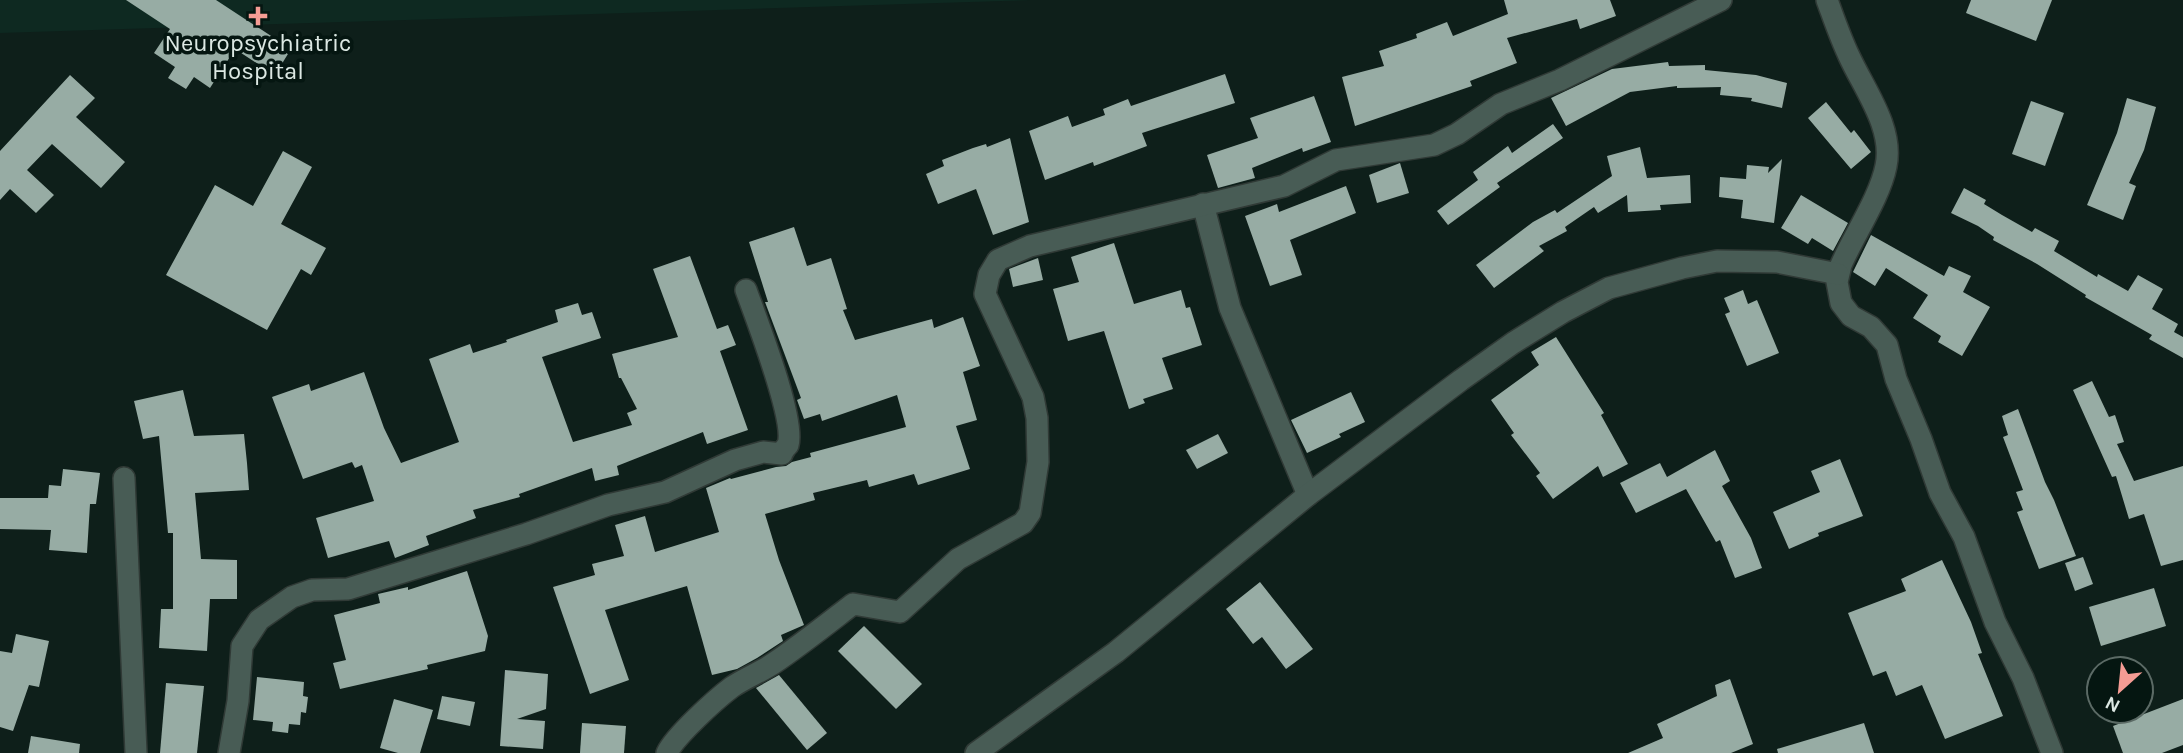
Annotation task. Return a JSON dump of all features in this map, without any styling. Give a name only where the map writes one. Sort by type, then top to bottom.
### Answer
[{"type":"street","points":[[667,753],[670,746],[732,687],[771,665],[853,604],[900,612],[958,559],[1023,523],[1030,513],[1038,462],[1037,418],[1033,397],[985,294],[989,275],[998,260],[1030,246],[1284,186],[1336,160],[1434,145],[1457,134],[1501,104],[1560,80],[1721,0]]},
{"type":"street","points":[[1827,0],[1849,57],[1871,98],[1888,150],[1883,176],[1838,274],[1838,293],[1845,309],[1871,327],[1886,345],[1896,379],[1922,439],[1940,493],[1964,537],[1995,622],[2023,678],[2052,753]]},
{"type":"street","points":[[1203,204],[1230,308],[1308,495]]},
{"type":"street","points":[[976,753],[1116,652],[1308,495],[1513,342],[1563,312],[1609,288],[1717,261],[1777,262],[1838,274]]},
{"type":"street","points":[[229,753],[238,701],[242,646],[260,620],[292,597],[312,590],[348,589],[526,534],[608,505],[665,492],[735,460],[764,452],[782,454],[788,445],[787,420],[777,381],[746,290]]},
{"type":"street","points":[[124,478],[136,753]]},
{"type":"shaded area","name":"Neuropsychiatric Hospital","points":[[0,0],[1031,0],[0,33]]},
{"type":"building","points":[[126,0],[216,0],[291,49],[275,75],[235,49],[210,88],[194,77],[186,89],[168,78],[175,67],[154,53],[170,29]]},
{"type":"building","points":[[1504,0],[1610,0],[1616,16],[1580,29],[1577,19],[1507,38],[1517,63],[1470,81],[1472,86],[1355,126],[1342,77],[1384,66],[1379,51],[1417,38],[1416,34],[1447,22],[1453,36],[1508,14]]},
{"type":"building","points":[[1971,0],[2052,0],[2036,41],[1966,13]]},
{"type":"building","points":[[1668,62],[1669,66],[1705,65],[1705,70],[1756,75],[1787,83],[1782,108],[1751,101],[1752,98],[1720,95],[1721,87],[1677,86],[1630,92],[1566,126],[1551,98],[1612,69]]},
{"type":"building","points":[[1225,74],[1235,103],[1142,133],[1147,146],[1094,166],[1093,162],[1045,180],[1029,131],[1068,116],[1072,127],[1105,115],[1103,109],[1128,99],[1131,106]]},
{"type":"building","points":[[70,75],[95,98],[76,117],[125,162],[101,188],[52,144],[27,170],[54,195],[36,213],[10,189],[0,200],[0,151]]},
{"type":"building","points":[[1314,96],[1331,142],[1303,152],[1302,148],[1252,168],[1255,178],[1218,188],[1207,155],[1258,138],[1250,118]]},
{"type":"building","points":[[2127,98],[2156,107],[2144,150],[2129,183],[2136,186],[2123,220],[2087,205],[2117,133]]},
{"type":"building","points":[[2031,101],[2064,113],[2045,166],[2012,154]]},
{"type":"building","points":[[1826,102],[1851,133],[1854,130],[1871,152],[1851,169],[1808,118]]},
{"type":"building","points":[[1553,124],[1563,138],[1497,183],[1500,187],[1448,225],[1437,211],[1478,180],[1473,172],[1508,146],[1512,153]]},
{"type":"building","points":[[1010,138],[1029,222],[993,235],[976,189],[938,204],[926,174],[944,166],[942,160]]},
{"type":"building","points":[[1640,147],[1647,178],[1690,175],[1691,203],[1660,205],[1661,210],[1628,212],[1627,195],[1598,213],[1594,207],[1565,227],[1567,231],[1539,246],[1544,251],[1494,288],[1476,265],[1533,222],[1555,210],[1557,213],[1612,176],[1607,156]]},
{"type":"building","points":[[283,151],[312,167],[281,224],[326,248],[311,275],[301,269],[267,330],[166,275],[215,185],[253,206]]},
{"type":"building","points":[[1782,159],[1774,223],[1741,218],[1743,200],[1719,197],[1720,177],[1746,179],[1747,165],[1769,167],[1768,173]]},
{"type":"building","points":[[1400,163],[1409,193],[1377,203],[1369,175]]},
{"type":"building","points":[[1346,186],[1356,213],[1290,240],[1302,275],[1270,286],[1245,216],[1277,204],[1279,212]]},
{"type":"building","points":[[1964,188],[1986,200],[1984,204],[2032,232],[2035,228],[2059,241],[2054,251],[2097,277],[2098,274],[2128,291],[2138,275],[2163,289],[2152,309],[2178,324],[2174,332],[2183,337],[2183,358],[2149,339],[2152,335],[1993,240],[1994,237],[1978,226],[1951,213]]},
{"type":"building","points":[[1801,195],[1848,223],[1833,251],[1812,238],[1808,244],[1781,228]]},
{"type":"building","points":[[794,227],[807,266],[831,258],[847,309],[843,310],[855,340],[932,319],[934,328],[963,317],[980,366],[963,372],[977,420],[956,426],[970,469],[918,485],[914,474],[869,487],[867,480],[813,493],[815,500],[765,514],[804,625],[781,635],[783,641],[737,669],[712,675],[687,586],[605,610],[629,680],[590,694],[553,587],[595,575],[592,564],[624,556],[615,525],[645,516],[655,552],[719,532],[706,488],[730,478],[786,466],[811,457],[810,453],[906,427],[897,395],[822,421],[820,414],[804,419],[797,400],[801,398],[765,302],[768,302],[749,242]]},
{"type":"building","points":[[1871,235],[1944,276],[1949,266],[1971,276],[1963,292],[1990,307],[1962,356],[1938,342],[1941,336],[1913,318],[1928,295],[1886,268],[1875,286],[1853,272]]},
{"type":"building","points":[[1114,243],[1134,304],[1181,290],[1186,308],[1190,307],[1202,345],[1162,358],[1173,389],[1143,399],[1145,403],[1129,409],[1104,331],[1068,341],[1053,289],[1079,282],[1071,257]]},
{"type":"building","points":[[690,256],[717,329],[728,325],[736,345],[720,351],[748,430],[707,444],[703,432],[617,466],[619,475],[595,481],[592,468],[519,494],[520,497],[473,510],[476,518],[426,536],[429,545],[395,558],[389,541],[328,558],[316,518],[374,501],[362,465],[355,468],[352,462],[303,479],[272,397],[309,384],[311,391],[364,372],[384,428],[401,463],[459,442],[429,359],[470,344],[473,353],[507,342],[506,340],[558,322],[555,310],[578,303],[582,315],[592,312],[601,338],[542,357],[573,442],[632,425],[627,413],[637,409],[619,378],[612,354],[678,337],[653,269]]},
{"type":"building","points":[[1038,258],[1043,280],[1013,287],[1009,269]]},
{"type":"building","points":[[1743,290],[1748,304],[1757,300],[1779,353],[1747,366],[1725,314],[1730,312],[1724,298]]},
{"type":"building","points":[[1556,337],[1604,413],[1601,415],[1628,464],[1603,477],[1598,466],[1553,499],[1536,476],[1540,473],[1511,435],[1514,433],[1491,400],[1539,365],[1531,352]]},
{"type":"building","points":[[2092,381],[2109,417],[2115,415],[2124,442],[2117,444],[2134,481],[2183,466],[2183,560],[2161,566],[2144,514],[2129,519],[2116,476],[2112,477],[2073,390]]},
{"type":"building","points":[[183,390],[194,436],[244,434],[247,463],[249,490],[195,493],[201,559],[237,560],[237,599],[210,599],[207,651],[159,648],[161,609],[173,609],[173,533],[168,533],[159,436],[143,439],[134,401]]},
{"type":"building","points":[[1351,392],[1365,422],[1307,453],[1291,420]]},
{"type":"building","points":[[2018,409],[2076,556],[2039,569],[2017,512],[2023,510],[2016,492],[2023,490],[2003,437],[2008,435],[2002,416]]},
{"type":"building","points":[[1218,434],[1228,453],[1197,469],[1186,450]]},
{"type":"building","points":[[1715,450],[1730,481],[1722,486],[1751,538],[1762,568],[1735,578],[1720,540],[1716,542],[1686,489],[1636,513],[1620,483],[1660,463],[1667,477]]},
{"type":"building","points":[[1840,459],[1863,516],[1818,533],[1819,536],[1789,549],[1773,512],[1820,492],[1811,471]]},
{"type":"building","points":[[63,469],[100,473],[96,504],[90,504],[87,553],[49,550],[51,530],[0,529],[0,498],[48,498],[49,485],[61,486]]},
{"type":"building","points":[[2083,557],[2093,584],[2075,591],[2065,563]]},
{"type":"building","points":[[1942,560],[1971,622],[1982,653],[1978,654],[2003,716],[1945,739],[1922,685],[1896,696],[1886,671],[1873,676],[1848,613],[1906,591],[1901,579]]},
{"type":"building","points":[[467,571],[488,636],[485,651],[427,665],[428,669],[340,689],[333,663],[346,660],[334,615],[380,603],[378,594],[408,587],[408,590]]},
{"type":"building","points":[[1260,582],[1313,649],[1286,669],[1262,637],[1253,644],[1226,609]]},
{"type":"building","points":[[2154,588],[2166,626],[2101,646],[2089,607]]},
{"type":"building","points":[[864,626],[922,684],[896,709],[838,651]]},
{"type":"building","points":[[16,634],[49,641],[39,687],[29,685],[13,731],[0,727],[0,651],[12,653]]},
{"type":"building","points":[[505,670],[548,674],[546,709],[517,719],[545,721],[543,749],[500,746]]},
{"type":"building","points":[[779,675],[827,733],[807,750],[756,688]]},
{"type":"building","points":[[257,677],[304,682],[303,696],[308,697],[306,713],[301,712],[300,725],[289,724],[288,733],[272,731],[273,722],[253,720]]},
{"type":"building","points":[[1730,679],[1753,744],[1731,753],[1628,753],[1663,738],[1657,724],[1717,696],[1715,685]]},
{"type":"building","points":[[166,683],[204,686],[197,753],[160,753]]},
{"type":"building","points":[[442,696],[475,702],[470,726],[437,719]]},
{"type":"building","points":[[394,699],[433,710],[420,753],[398,753],[380,748]]},
{"type":"building","points":[[2183,699],[2183,745],[2162,753],[2123,753],[2113,726],[2155,725],[2155,710]]},
{"type":"building","points":[[582,723],[626,726],[624,753],[580,753]]},
{"type":"building","points":[[1864,723],[1874,753],[1778,753],[1777,749]]},
{"type":"building","points":[[31,736],[80,744],[79,753],[28,753]]},
{"type":"place","name":"Neuropsychiatric Hospital","points":[[258,16]]}]
